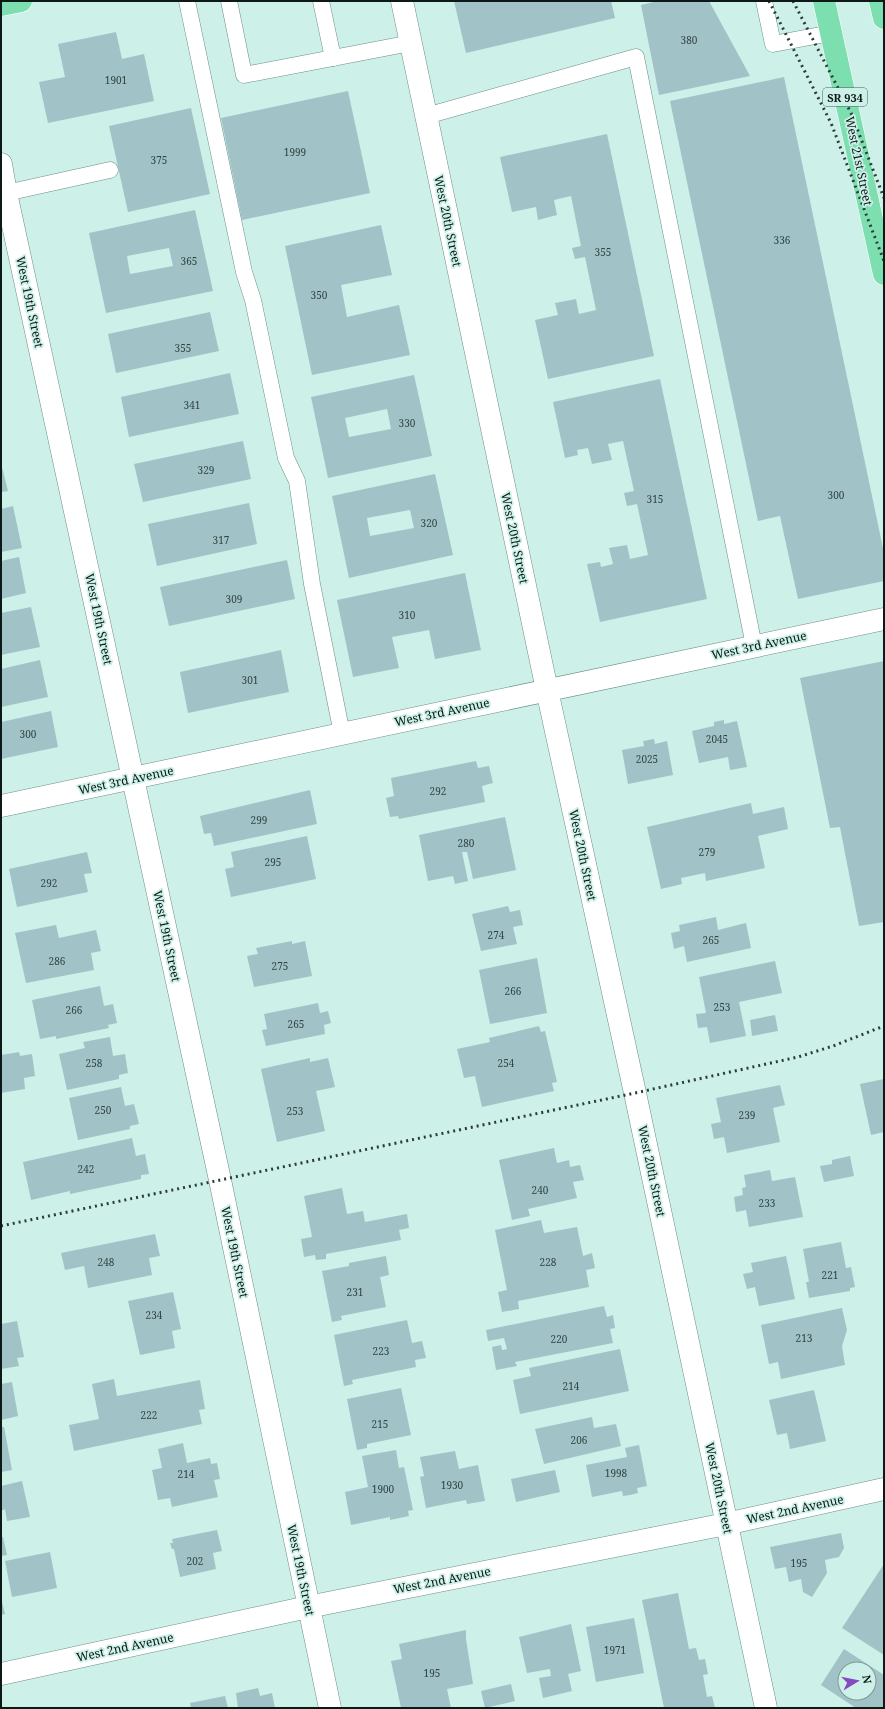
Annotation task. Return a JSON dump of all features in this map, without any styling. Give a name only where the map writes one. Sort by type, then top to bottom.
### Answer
[{"type":"main road","points":[[1,5],[21,1]]},
{"type":"main road","name":"West 21st Street","points":[[824,1],[884,274]]},
{"type":"main road","points":[[880,1],[884,18]]},
{"type":"street","name":"West 20th Street","points":[[402,1],[546,690],[635,1093],[766,1708]]},
{"type":"street","name":"West 19th Street","points":[[1,164],[6,194],[222,1188],[330,1708]]},
{"type":"street","name":"West 3rd Avenue","points":[[1,806],[884,619]]},
{"type":"street","name":"West 2nd Avenue","points":[[1,1674],[308,1607],[726,1524],[884,1489]]},
{"type":"lane","points":[[187,1],[244,272],[253,300],[286,458],[296,481],[312,584],[342,734]]},
{"type":"lane","points":[[229,1],[244,76],[411,43]]},
{"type":"lane","points":[[321,1],[334,58]]},
{"type":"lane","points":[[764,1],[773,44],[831,33]]},
{"type":"lane","points":[[426,116],[636,57],[754,646]]},
{"type":"lane","points":[[6,194],[110,170]]},
{"type":"building","points":[[454,1],[611,1],[615,18],[466,53]]},
{"type":"building","points":[[658,1],[709,1],[750,76],[659,95],[641,5]]},
{"type":"building","points":[[116,32],[122,59],[144,54],[154,101],[48,123],[39,82],[65,77],[58,44]]},
{"type":"building","points":[[784,77],[884,553],[884,581],[798,599],[780,516],[758,521],[670,101]]},
{"type":"building","points":[[348,91],[370,193],[242,220],[221,118]]},
{"type":"building","points":[[191,108],[210,194],[128,212],[109,126]]},
{"type":"building","points":[[607,134],[654,356],[548,379],[535,320],[558,315],[555,303],[576,299],[579,314],[596,310],[585,257],[575,259],[572,248],[581,246],[571,196],[554,200],[557,215],[538,220],[536,207],[512,212],[500,157]]},
{"type":"building","points":[[195,210],[213,291],[106,313],[89,233]],"holes":[[[169,248],[173,266],[130,274],[127,256]]]},
{"type":"building","points":[[381,225],[392,275],[341,285],[347,317],[399,305],[410,355],[312,375],[285,246]]},
{"type":"building","points":[[210,312],[219,351],[116,373],[108,334]]},
{"type":"building","points":[[230,373],[239,414],[129,437],[121,397]]},
{"type":"building","points":[[414,375],[432,456],[328,478],[311,397]],"holes":[[[387,409],[391,429],[349,437],[345,418]]]},
{"type":"building","points":[[660,379],[707,599],[600,622],[587,564],[600,562],[601,567],[613,564],[609,548],[627,545],[630,559],[648,555],[637,504],[627,506],[624,493],[634,491],[623,441],[608,444],[612,460],[592,464],[588,448],[577,450],[578,455],[565,458],[553,402]]},
{"type":"building","points":[[243,441],[251,479],[143,502],[134,464]]},
{"type":"building","points":[[1,463],[8,491],[1,492]]},
{"type":"building","points":[[435,474],[453,555],[349,578],[332,496]],"holes":[[[410,510],[414,528],[370,536],[367,518]]]},
{"type":"building","points":[[249,503],[257,544],[157,566],[148,524]]},
{"type":"building","points":[[13,506],[22,548],[1,552],[1,509]]},
{"type":"building","points":[[19,557],[26,593],[1,599],[1,561]]},
{"type":"building","points":[[287,560],[295,599],[169,626],[160,587]]},
{"type":"building","points":[[465,573],[481,650],[435,659],[429,630],[392,637],[399,668],[353,677],[337,600]]},
{"type":"building","points":[[31,607],[40,647],[1,655],[1,613]]},
{"type":"building","points":[[281,650],[289,692],[188,713],[180,672]]},
{"type":"building","points":[[40,660],[48,697],[1,707],[1,669]]},
{"type":"building","points":[[884,661],[884,922],[859,926],[840,827],[830,828],[800,678]]},
{"type":"building","points":[[51,711],[58,747],[1,759],[1,722]]},
{"type":"building","points":[[724,720],[724,724],[737,721],[747,767],[730,770],[728,757],[699,763],[692,731],[714,726],[714,722]]},
{"type":"building","points":[[654,739],[655,744],[667,741],[673,775],[628,784],[622,750],[644,746],[643,741]]},
{"type":"building","points":[[476,761],[478,768],[489,766],[493,783],[482,786],[485,802],[399,819],[398,816],[390,817],[386,798],[394,796],[391,778]]},
{"type":"building","points":[[310,790],[317,824],[214,846],[211,833],[204,834],[200,816]]},
{"type":"building","points":[[751,803],[753,814],[784,807],[788,829],[758,836],[765,868],[706,881],[705,873],[681,878],[682,884],[661,889],[647,827]]},
{"type":"building","points":[[505,817],[516,870],[473,879],[467,852],[462,852],[468,881],[455,884],[453,876],[428,881],[419,835]]},
{"type":"building","points":[[307,836],[316,879],[231,897],[225,869],[234,867],[231,852]]},
{"type":"building","points":[[87,852],[92,873],[84,874],[88,892],[17,907],[9,869]]},
{"type":"building","points":[[508,906],[510,912],[520,910],[523,925],[513,927],[517,944],[481,951],[472,914]]},
{"type":"building","points":[[716,917],[718,930],[746,923],[751,948],[687,962],[684,946],[674,949],[671,933],[680,931],[679,925]]},
{"type":"building","points":[[56,925],[59,938],[96,930],[101,951],[91,953],[94,970],[26,983],[15,933]]},
{"type":"building","points":[[292,941],[292,944],[305,941],[312,976],[254,987],[247,956],[258,954],[256,948]]},
{"type":"building","points":[[537,958],[547,1013],[490,1024],[479,970]]},
{"type":"building","points":[[775,961],[782,993],[739,1002],[746,1036],[710,1043],[707,1027],[698,1028],[696,1014],[706,1013],[699,977]]},
{"type":"building","points":[[100,986],[104,1006],[113,1004],[117,1023],[108,1025],[109,1028],[56,1039],[56,1036],[40,1039],[32,1000]]},
{"type":"building","points":[[318,1003],[320,1013],[328,1011],[331,1023],[324,1025],[325,1034],[266,1046],[262,1030],[267,1029],[264,1014]]},
{"type":"building","points":[[775,1015],[778,1031],[752,1036],[750,1020]]},
{"type":"building","points":[[539,1026],[541,1032],[545,1031],[557,1082],[552,1083],[554,1091],[482,1107],[475,1076],[464,1078],[457,1049],[490,1042],[489,1038]]},
{"type":"building","points":[[110,1037],[113,1056],[125,1054],[128,1073],[119,1075],[119,1079],[67,1090],[59,1054],[85,1048],[83,1042]]},
{"type":"building","points":[[19,1052],[20,1056],[32,1054],[35,1076],[24,1078],[25,1089],[1,1093],[1,1055]]},
{"type":"building","points":[[310,1058],[310,1062],[328,1058],[335,1087],[316,1091],[325,1131],[277,1142],[261,1069]]},
{"type":"building","points":[[884,1079],[884,1132],[871,1135],[860,1084]]},
{"type":"building","points":[[780,1085],[785,1105],[773,1108],[780,1142],[727,1153],[724,1137],[714,1139],[711,1124],[721,1122],[716,1098]]},
{"type":"building","points":[[121,1087],[125,1106],[134,1104],[139,1124],[130,1126],[130,1129],[78,1140],[69,1098]]},
{"type":"building","points":[[132,1138],[136,1156],[145,1154],[149,1174],[141,1175],[141,1179],[70,1194],[70,1191],[31,1200],[23,1162]]},
{"type":"building","points":[[554,1148],[557,1163],[569,1160],[570,1167],[580,1165],[584,1180],[573,1182],[577,1198],[528,1209],[530,1216],[512,1220],[499,1160]]},
{"type":"building","points":[[850,1156],[854,1176],[824,1182],[820,1166],[832,1164],[832,1160]]},
{"type":"building","points":[[770,1170],[772,1181],[795,1177],[803,1217],[749,1227],[746,1210],[736,1212],[734,1197],[743,1195],[742,1188],[746,1187],[744,1175]]},
{"type":"building","points":[[342,1188],[347,1214],[363,1211],[365,1222],[407,1214],[409,1228],[399,1230],[401,1240],[326,1254],[326,1259],[316,1260],[315,1255],[304,1257],[301,1239],[312,1237],[304,1196]]},
{"type":"building","points":[[541,1220],[544,1233],[577,1227],[583,1256],[592,1253],[595,1268],[586,1270],[589,1287],[518,1301],[519,1309],[502,1312],[498,1292],[507,1290],[495,1230]]},
{"type":"building","points":[[155,1234],[160,1256],[149,1258],[152,1275],[88,1288],[84,1266],[65,1270],[61,1253]]},
{"type":"building","points":[[841,1242],[846,1268],[851,1267],[855,1287],[850,1288],[850,1291],[809,1298],[806,1282],[809,1282],[803,1249]]},
{"type":"building","points":[[386,1256],[389,1275],[380,1277],[386,1307],[341,1316],[342,1320],[332,1322],[322,1271],[349,1266],[349,1263]]},
{"type":"building","points":[[786,1256],[795,1299],[759,1306],[755,1287],[747,1289],[743,1274],[753,1272],[751,1263]]},
{"type":"building","points":[[173,1292],[181,1329],[172,1331],[175,1348],[140,1355],[128,1301]]},
{"type":"building","points":[[604,1306],[607,1317],[613,1315],[615,1328],[610,1329],[613,1343],[515,1362],[517,1366],[496,1370],[492,1347],[501,1345],[502,1350],[507,1349],[504,1338],[488,1341],[486,1330]]},
{"type":"building","points":[[842,1308],[847,1330],[842,1346],[845,1365],[781,1379],[778,1362],[769,1364],[761,1325]]},
{"type":"building","points":[[407,1320],[412,1343],[422,1341],[426,1358],[415,1360],[416,1367],[352,1380],[353,1384],[344,1386],[334,1335]]},
{"type":"building","points":[[17,1321],[24,1357],[17,1358],[19,1366],[1,1369],[1,1324]]},
{"type":"building","points":[[620,1349],[629,1391],[520,1414],[513,1380],[531,1376],[529,1368]]},
{"type":"building","points":[[114,1379],[117,1396],[200,1380],[205,1409],[199,1410],[202,1424],[74,1451],[69,1425],[99,1419],[92,1384]]},
{"type":"building","points":[[12,1382],[18,1416],[1,1420],[1,1384]]},
{"type":"building","points":[[401,1388],[411,1435],[367,1444],[367,1448],[357,1450],[347,1399]]},
{"type":"building","points":[[814,1390],[826,1441],[790,1449],[787,1433],[777,1435],[769,1400]]},
{"type":"building","points":[[592,1417],[594,1428],[616,1424],[621,1446],[544,1464],[535,1429]]},
{"type":"building","points":[[1,1427],[4,1427],[12,1470],[1,1472]]},
{"type":"building","points":[[183,1443],[187,1463],[210,1458],[211,1464],[217,1463],[220,1479],[214,1480],[218,1497],[172,1507],[170,1498],[158,1500],[152,1470],[162,1468],[158,1449]]},
{"type":"building","points":[[639,1445],[647,1486],[637,1488],[638,1493],[630,1495],[623,1496],[622,1491],[592,1497],[586,1465],[627,1457],[625,1448]]},
{"type":"building","points":[[396,1450],[399,1468],[404,1467],[413,1510],[408,1511],[409,1516],[390,1520],[390,1517],[351,1525],[345,1492],[368,1487],[362,1456]]},
{"type":"building","points":[[455,1451],[459,1469],[478,1465],[485,1501],[467,1504],[466,1500],[426,1508],[420,1477],[424,1476],[420,1457]]},
{"type":"building","points":[[555,1470],[560,1492],[516,1502],[511,1479]]},
{"type":"building","points":[[22,1481],[30,1517],[7,1521],[5,1509],[1,1511],[1,1486]]},
{"type":"building","points":[[217,1530],[222,1551],[213,1553],[216,1569],[180,1577],[174,1549],[172,1549],[170,1543],[173,1543],[172,1539]]},
{"type":"building","points":[[841,1533],[844,1548],[839,1557],[825,1560],[827,1573],[812,1597],[803,1592],[801,1579],[789,1582],[786,1567],[775,1569],[770,1547]]},
{"type":"building","points":[[1,1537],[3,1537],[7,1555],[1,1556]]},
{"type":"building","points":[[50,1552],[57,1588],[12,1597],[5,1561]]},
{"type":"building","points":[[884,1564],[884,1655],[842,1628]]},
{"type":"building","points":[[678,1593],[689,1649],[696,1648],[699,1660],[705,1659],[708,1674],[703,1675],[707,1697],[712,1696],[715,1708],[664,1708],[642,1600]]},
{"type":"building","points":[[1,1598],[5,1614],[1,1615]]},
{"type":"building","points":[[634,1618],[644,1673],[596,1682],[586,1627]]},
{"type":"building","points":[[571,1624],[581,1671],[568,1674],[572,1691],[543,1698],[539,1678],[551,1676],[550,1669],[527,1673],[519,1637]]},
{"type":"building","points":[[466,1630],[473,1684],[447,1689],[451,1708],[401,1708],[391,1661],[402,1659],[399,1644]]},
{"type":"building","points":[[844,1649],[862,1661],[837,1661],[837,1696],[821,1685]]},
{"type":"building","points":[[877,1670],[884,1675],[884,1708],[856,1708],[845,1701],[877,1701]]},
{"type":"building","points":[[511,1684],[515,1701],[485,1708],[481,1691]]},
{"type":"building","points":[[258,1688],[260,1696],[272,1693],[275,1708],[238,1708],[236,1693]]},
{"type":"building","points":[[225,1696],[228,1708],[191,1708],[190,1703]]},
{"type":"railway","points":[[769,1],[831,123],[884,261]]},
{"type":"railway","points":[[793,1],[851,113],[884,198]]},
{"type":"railway","points":[[1,1226],[635,1093],[798,1057],[833,1046],[884,1026]]}]
